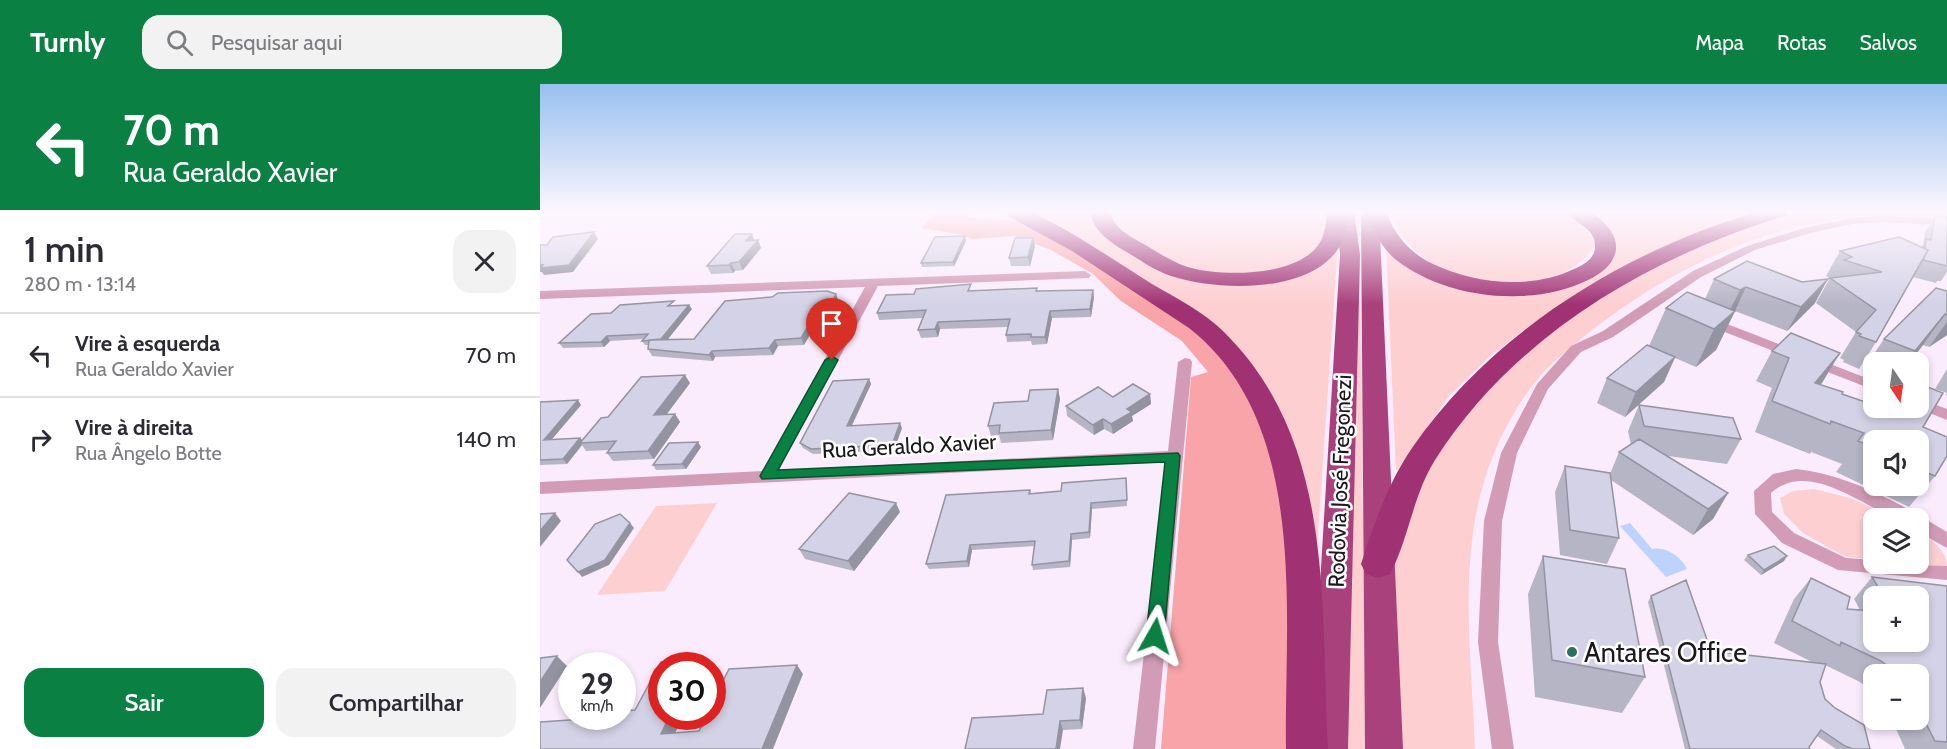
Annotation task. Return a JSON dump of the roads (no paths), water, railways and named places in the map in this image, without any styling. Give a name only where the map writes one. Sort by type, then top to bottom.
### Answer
[{"type":"highway","points":[[1073,243],[1213,335],[1235,358],[1264,400],[1287,464],[1298,507],[1304,566],[1307,749]]},
{"type":"highway","points":[[1129,243],[1164,265],[1190,274],[1239,279],[1283,272],[1318,256],[1330,243]]},
{"type":"highway","name":"Rodovia José Fregonezi","points":[[1329,749],[1349,243]]},
{"type":"highway","name":"Rodovia José Fregonezi","points":[[1371,243],[1384,749]]},
{"type":"highway","points":[[1393,243],[1408,258],[1422,267],[1466,283],[1522,288],[1549,285],[1589,271],[1601,260],[1606,248],[1605,243]]},
{"type":"highway","points":[[1378,564],[1401,496],[1423,456],[1447,420],[1512,352],[1542,327],[1650,262],[1689,243]]},
{"type":"street","points":[[1503,749],[1488,642],[1492,521],[1509,453],[1542,387],[1576,350],[1608,334],[1697,274],[1735,255],[1770,243]]},
{"type":"street","points":[[540,295],[1085,275]]},
{"type":"street","points":[[768,476],[874,282]]},
{"type":"street","points":[[1656,301],[1678,309]]},
{"type":"street","points":[[1700,318],[1863,382]]},
{"type":"street","points":[[1144,749],[1173,456],[1185,362]]},
{"type":"street","points":[[1929,408],[1947,415]]},
{"type":"street","name":"Rua Geraldo Xavier","points":[[540,488],[1173,456]]},
{"type":"street","points":[[1863,566],[1844,565],[1788,538],[1764,514],[1762,491],[1780,477],[1809,477],[1854,489],[1891,508]]},
{"type":"street","points":[[1929,530],[1947,541]]},
{"type":"street","points":[[1929,572],[1947,573]]},
{"type":"water","points":[[1630,523],[1652,549],[1662,549],[1672,553],[1687,569],[1666,577],[1620,526]]},
{"type":"place","name":"Antares Office","points":[[1572,652]]}]
